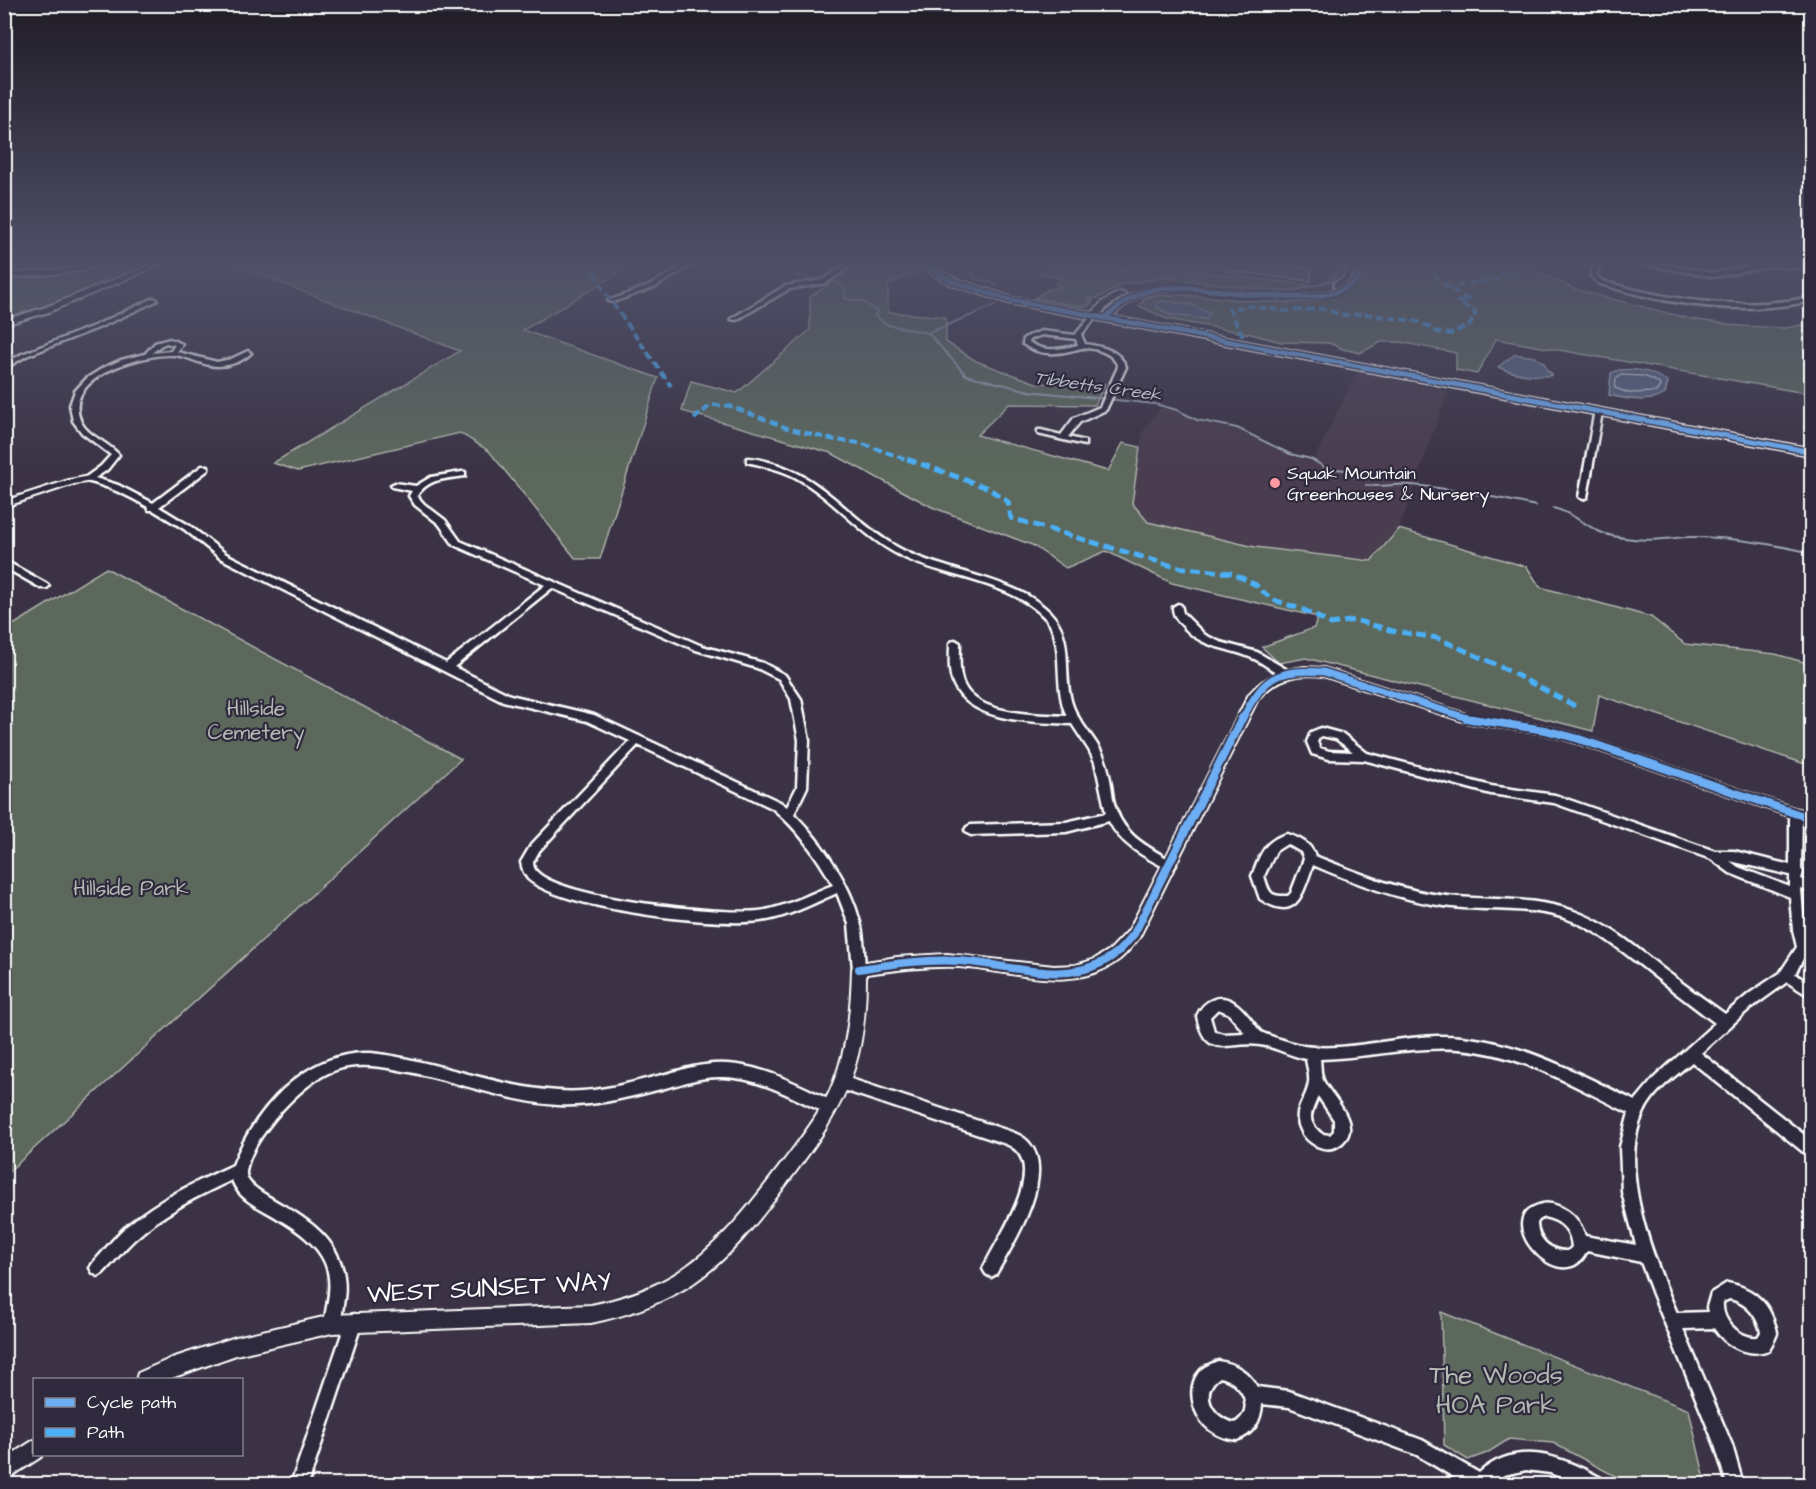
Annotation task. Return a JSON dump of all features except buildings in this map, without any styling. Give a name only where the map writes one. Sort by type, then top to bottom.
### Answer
[{"type":"main road","points":[[1171,330],[1812,453]]},
{"type":"street","points":[[4,367],[33,351],[87,330]]},
{"type":"street","points":[[1063,438],[1077,420],[1103,408],[1122,367],[1120,360],[1110,352],[1082,346],[1066,350],[1031,348],[1024,340],[1041,333],[1078,337],[1085,330]]},
{"type":"street","points":[[1078,337],[1082,346]]},
{"type":"street","points":[[148,354],[154,346],[171,341],[179,344],[173,353]]},
{"type":"street","points":[[4,504],[88,479],[104,468],[115,455],[78,422],[77,395],[89,380],[101,371],[123,361],[148,354],[173,353],[216,364],[229,362],[248,353]]},
{"type":"street","points":[[1583,497],[1598,412]]},
{"type":"street","points":[[1041,432],[1082,443]]},
{"type":"street","points":[[750,460],[801,477],[872,534],[905,555],[939,570],[1008,590],[1044,611],[1059,634],[1065,697],[1075,720],[1092,743],[1104,769],[1112,816],[1119,827],[1137,845],[1170,865]]},
{"type":"street","points":[[153,508],[206,468]]},
{"type":"street","points":[[462,474],[437,476],[417,489],[414,500],[442,521],[447,532],[457,543],[699,648],[760,665],[782,677],[796,699],[804,740],[802,787],[789,814]]},
{"type":"street","points":[[88,479],[108,485],[153,508],[199,536],[223,556],[507,698],[590,717],[776,805],[800,825],[840,887],[854,921],[859,969],[918,960],[941,960],[1053,974],[1088,970],[1103,964],[1126,946],[1134,934],[1253,697],[1268,681],[1300,670],[1324,672],[1469,719],[1562,734],[1812,819]]},
{"type":"street","points":[[395,485],[417,489]]},
{"type":"street","points":[[4,564],[44,586]]},
{"type":"street","points":[[446,668],[550,585]]},
{"type":"street","points":[[1178,608],[1178,614],[1188,628],[1202,639],[1219,647],[1250,653],[1286,673]]},
{"type":"street","points":[[955,643],[958,684],[973,702],[1000,713],[1075,720]]},
{"type":"street","points":[[638,739],[535,848],[527,862],[530,873],[535,878],[568,893],[609,904],[735,918],[762,916],[840,887]]},
{"type":"street","points":[[1364,756],[1491,790],[1538,796],[1572,804],[1715,856],[1734,870],[1797,883]]},
{"type":"street","points":[[1735,1485],[1723,1444],[1646,1255],[1628,1193],[1625,1164],[1628,1132],[1637,1110],[1650,1093],[1725,1022],[1786,975],[1807,944],[1799,933],[1796,813]]},
{"type":"street","points":[[971,830],[1066,827],[1112,816]]},
{"type":"street","points":[[1287,839],[1300,844],[1310,854],[1310,859],[1296,896],[1291,901],[1275,902],[1264,895],[1258,876],[1275,844],[1287,839]]},
{"type":"street","points":[[1715,856],[1734,856],[1812,888]]},
{"type":"street","points":[[1310,859],[1364,881],[1416,897],[1478,905],[1551,910],[1571,915],[1591,924],[1627,947],[1725,1022]]},
{"type":"street","name":"WEST SUNSET WAY","points":[[149,1378],[172,1367],[236,1346],[332,1324],[591,1314],[632,1305],[671,1289],[719,1253],[743,1227],[808,1142],[829,1107],[842,1083],[857,1023],[859,969]]},
{"type":"street","points":[[1786,975],[1812,992]]},
{"type":"street","points":[[1257,1038],[1288,1050],[1312,1053],[1438,1043],[1475,1044],[1530,1060],[1637,1110]]},
{"type":"street","points":[[1312,1053],[1316,1082]]},
{"type":"street","points":[[1692,1053],[1812,1149]]},
{"type":"street","points":[[332,1324],[337,1276],[330,1252],[305,1230],[242,1187],[238,1170],[246,1151],[271,1110],[309,1079],[346,1060],[379,1060],[532,1095],[561,1098],[587,1098],[705,1071],[730,1070],[772,1081],[829,1107]]},
{"type":"street","points":[[842,1083],[1006,1137],[1023,1146],[1029,1160],[1029,1180],[1017,1221],[991,1269]]},
{"type":"street","points":[[98,1268],[131,1232],[162,1210],[201,1187],[238,1170]]},
{"type":"street","points":[[1580,1242],[1646,1255]]},
{"type":"street","points":[[1673,1321],[1718,1320]]},
{"type":"street","points":[[299,1485],[354,1322]]},
{"type":"street","points":[[1253,1395],[1289,1399],[1411,1444],[1448,1463],[1480,1485],[1500,1468],[1524,1461],[1553,1465],[1595,1485]]},
{"type":"street","points":[[4,1471],[33,1451]]},
{"type":"shaded area","name":"Squak Mountain Greenhouses & Nursery","points":[[1357,371],[1448,391],[1399,529],[1371,561],[1255,547],[1147,522],[1132,503],[1142,433],[1161,407],[1176,411],[1196,421],[1237,430],[1291,456],[1313,462]]},
{"type":"green space","points":[[406,330],[524,330],[658,378],[600,559],[576,559],[489,451],[460,433],[298,471],[273,463],[460,351]]},
{"type":"green space","points":[[809,330],[946,330],[946,342],[976,361],[1036,383],[1105,384],[1095,405],[1009,404],[977,435],[1108,471],[1123,443],[1140,447],[1132,503],[1148,522],[1255,547],[1371,561],[1399,529],[1527,567],[1540,587],[1651,617],[1685,644],[1775,654],[1811,664],[1811,766],[1599,695],[1593,731],[1306,658],[1279,663],[1262,647],[1314,628],[1318,617],[1172,583],[1106,551],[1066,568],[1032,545],[932,507],[831,453],[682,411],[691,381],[737,393]]},
{"type":"green space","points":[[1231,330],[1811,330],[1811,394],[1496,339],[1477,374],[1456,370],[1456,353],[1400,342],[1381,342],[1360,353],[1329,343],[1281,342]]},
{"type":"green space","name":"Hillside Park","points":[[106,568],[461,759],[5,1175],[5,630]]},
{"type":"green space","name":"The Woods HOA Park","points":[[1441,1312],[1689,1410],[1706,1484],[1630,1484],[1553,1443],[1509,1439],[1487,1453],[1468,1460],[1444,1445]]},
{"type":"water","points":[[1515,354],[1535,357],[1545,364],[1547,370],[1552,374],[1550,376],[1524,374],[1498,367]]},
{"type":"water","points":[[1619,370],[1645,371],[1662,378],[1668,382],[1665,394],[1645,400],[1609,395],[1611,373]]},
{"type":"waterway","name":"Tibbetts Creek","points":[[915,330],[928,333]]},
{"type":"waterway","points":[[928,333],[934,330]]},
{"type":"waterway","name":"Tibbetts Creek","points":[[928,333],[966,375],[1029,391],[1155,404],[1177,410],[1197,420],[1237,428],[1290,454],[1311,459],[1326,468],[1346,470],[1354,477]]},
{"type":"waterway","name":"Tibbetts Creek","points":[[1366,485],[1428,487],[1536,506]]},
{"type":"waterway","name":"Tibbetts Creek","points":[[1553,508],[1571,515],[1602,533],[1620,537],[1641,540],[1723,538],[1812,553]]},
{"type":"marked path","points":[[632,330],[671,386]]},
{"type":"marked path","points":[[1240,330],[1243,336]]},
{"type":"marked path","points":[[1435,330],[1450,334],[1458,330]]},
{"type":"marked path","points":[[694,419],[711,405],[730,406],[790,429],[835,440],[860,443],[988,488],[1008,502],[1011,518],[1176,567],[1232,573],[1256,585],[1271,599],[1304,610],[1331,624],[1355,620],[1402,633],[1437,638],[1497,665],[1579,708]]},
{"type":"cycle path","points":[[1171,330],[1812,452]]},
{"type":"cycle path","points":[[859,969],[909,962],[960,961],[1054,973],[1097,966],[1116,954],[1134,934],[1253,697],[1268,681],[1300,670],[1324,672],[1469,719],[1545,730],[1579,739],[1812,819]]},
{"type":"place","name":"Squak Mountain Greenhouses & Nursery","points":[[1275,483]]},
{"type":"park label","name":"Hillside Cemetery","points":[[256,720]]}]
